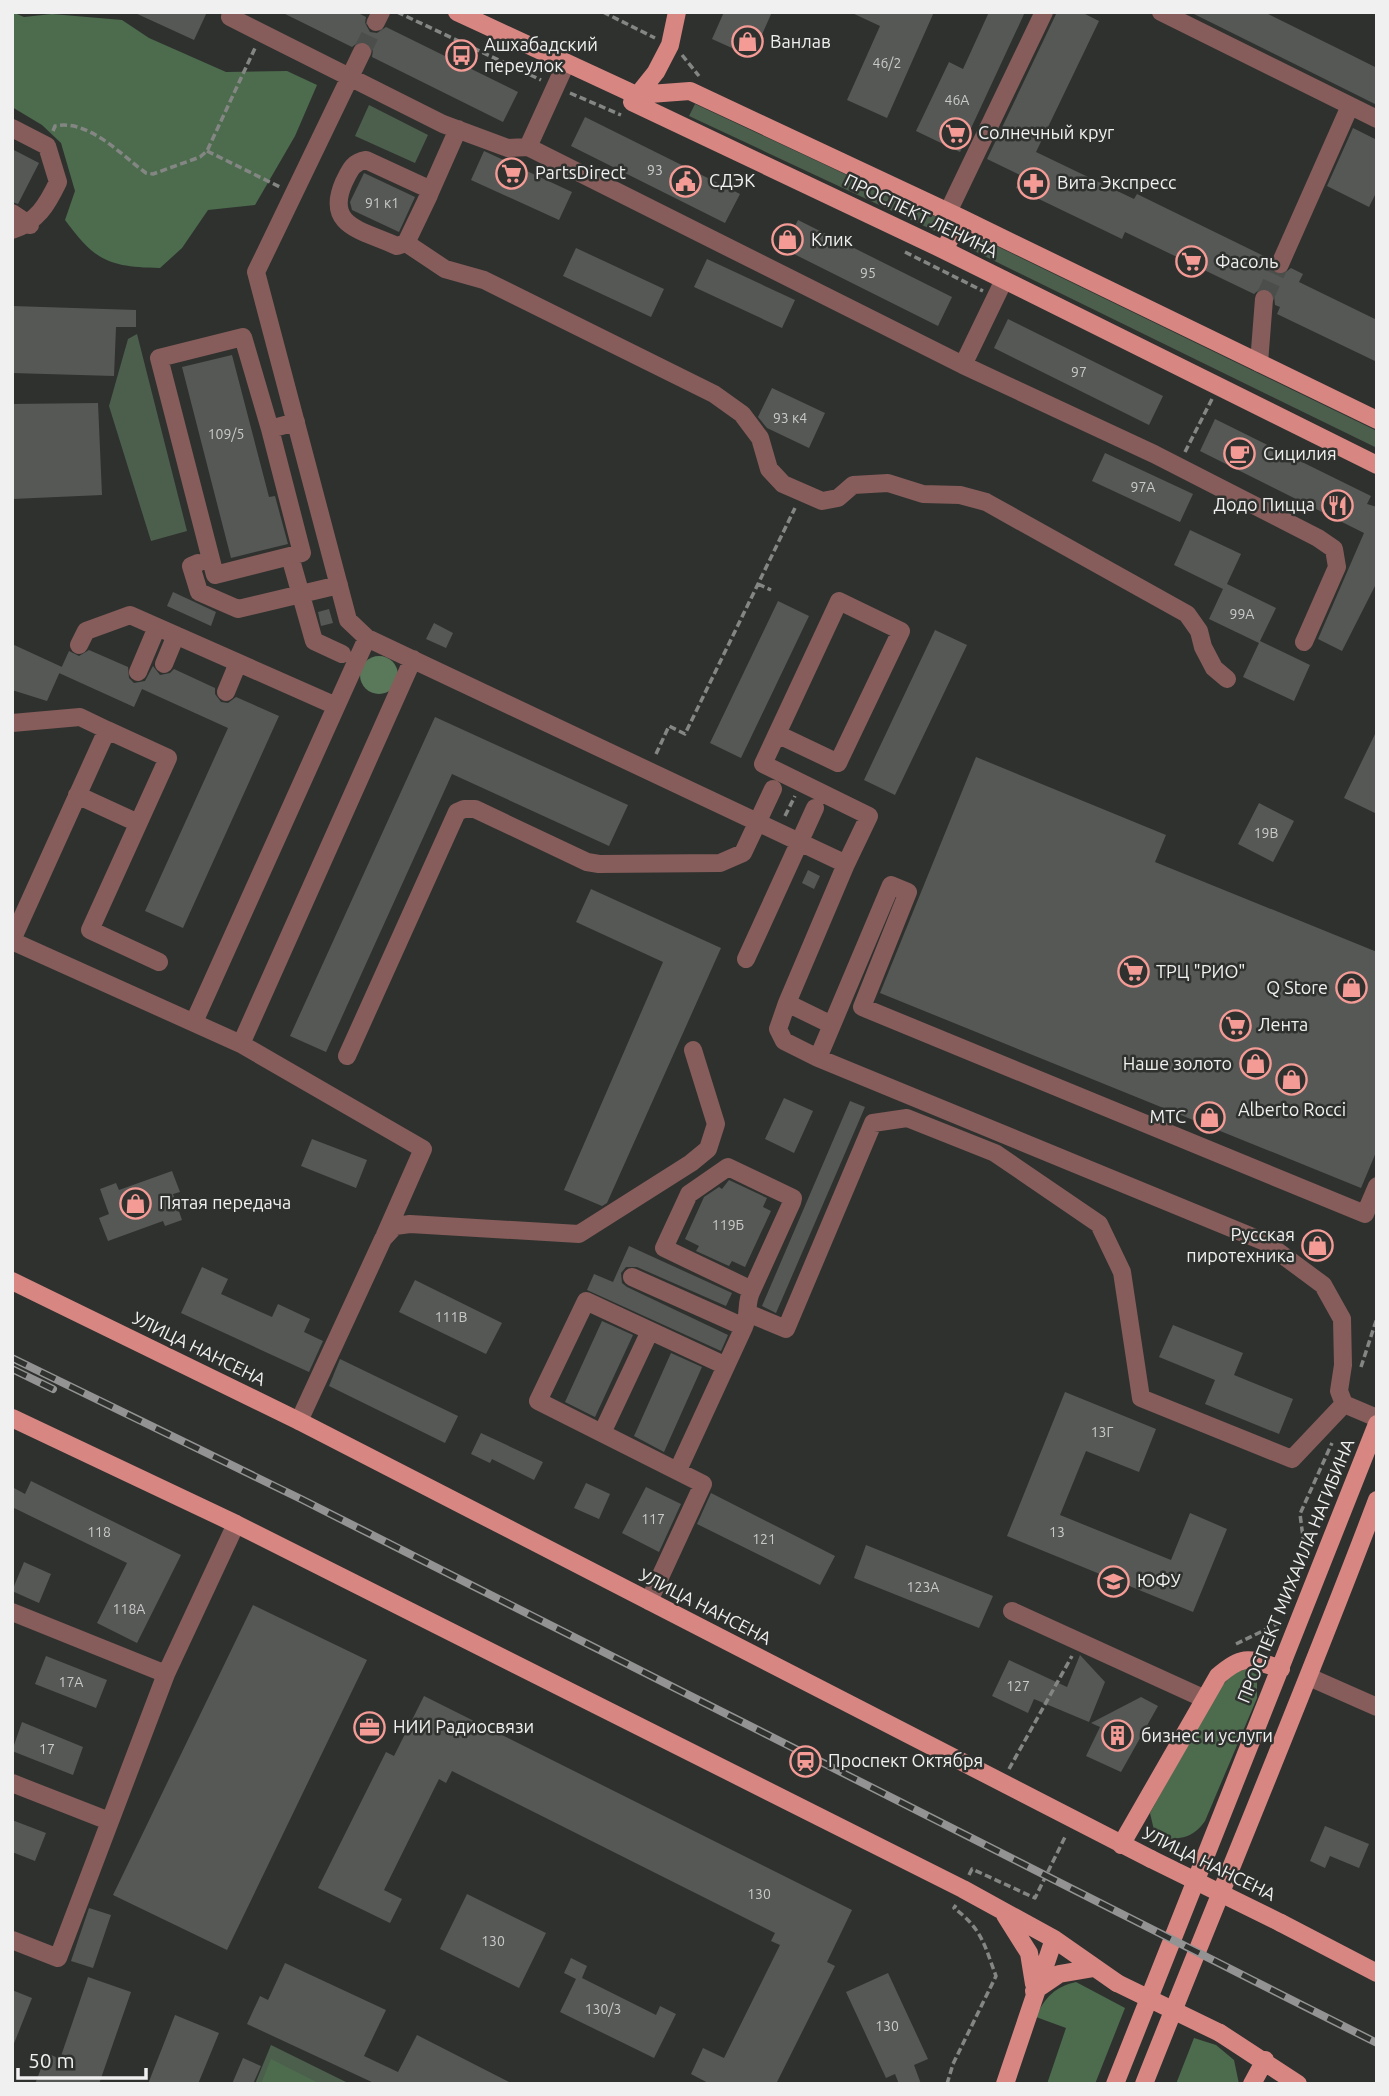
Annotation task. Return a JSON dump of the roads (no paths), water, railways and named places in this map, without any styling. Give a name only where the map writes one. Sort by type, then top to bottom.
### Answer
[{"type":"main road","points":[[457,12],[632,105],[656,72],[670,45],[677,12]]},
{"type":"main road","name":"ПРОСПЕКТ ЛЕНИНА","points":[[632,105],[690,91],[954,215],[1377,420]]},
{"type":"main road","name":"ПРОСПЕКТ ЛЕНИНА","points":[[632,105],[944,250],[1214,395],[1377,465]]},
{"type":"main road","points":[[944,250],[954,215]]},
{"type":"main road","name":"УЛИЦА НАНСЕНА","points":[[12,1281],[299,1421],[1121,1845],[1377,1973]]},
{"type":"main road","points":[[12,1418],[236,1524],[1000,1908],[1054,1939],[1117,1983],[1220,2033],[1298,2084]]},
{"type":"main road","name":"ПРОСПЕКТ МИХАИЛА НАГИБИНА","points":[[1115,2084],[1377,1424]]},
{"type":"main road","points":[[1144,2084],[1248,1819],[1309,1677],[1377,1500]]},
{"type":"main road","points":[[1121,1845],[1219,1676],[1234,1662],[1248,1658],[1281,1669]]},
{"type":"main road","points":[[1000,1908],[1030,1954],[1034,1992]]},
{"type":"main road","points":[[1004,2084],[1054,1939]]},
{"type":"main road","points":[[1034,1992],[1059,1974],[1094,1968]]},
{"type":"main road","points":[[1252,2084],[1265,2060]]},
{"type":"street","name":"ПРОСПЕКТ ЛЕНИНА","points":[[444,12],[632,105]]},
{"type":"street","points":[[954,215],[1044,12]]},
{"type":"street","points":[[1161,12],[1377,119]]},
{"type":"street","points":[[230,17],[458,128],[508,148],[528,147],[963,365],[1178,466],[1318,538],[1334,549],[1337,567],[1304,642]]},
{"type":"street","points":[[362,52],[256,272],[348,621],[367,638],[803,834],[846,864]]},
{"type":"street","points":[[528,147],[563,69]]},
{"type":"street","points":[[1280,264],[1350,106]]},
{"type":"street","points":[[12,128],[47,146],[58,182],[51,198],[30,225],[12,230]]},
{"type":"street","points":[[431,190],[366,160],[351,167],[337,198],[337,210],[342,220],[397,246],[406,243],[431,190],[458,128]]},
{"type":"street","points":[[12,213],[30,225]]},
{"type":"street","points":[[406,243],[445,269],[484,279],[714,394],[742,415],[754,430],[760,438],[769,468],[783,484],[822,501],[838,498],[853,485],[888,483],[923,494],[960,495],[986,502],[1187,614],[1199,631],[1203,647],[1214,668],[1227,679]]},
{"type":"street","points":[[963,365],[1004,280]]},
{"type":"street","points":[[1259,363],[1264,299]]},
{"type":"street","points":[[243,337],[270,429],[302,553],[215,575],[159,358],[243,337]]},
{"type":"street","points":[[270,429],[296,422]]},
{"type":"street","points":[[291,560],[314,641],[342,654]]},
{"type":"street","points":[[198,564],[191,566],[199,592],[238,610],[339,585]]},
{"type":"street","points":[[777,734],[838,763],[901,631],[839,601],[763,764],[870,816],[846,864],[787,1003],[778,1029],[784,1041],[818,1058],[1265,1242],[1322,1285],[1342,1319],[1343,1365],[1339,1391],[1343,1404]]},
{"type":"street","points":[[79,645],[86,631],[130,615],[336,706]]},
{"type":"street","points":[[138,672],[158,627]]},
{"type":"street","points":[[164,664],[176,635]]},
{"type":"street","points":[[194,1022],[367,638]]},
{"type":"street","points":[[241,1044],[413,659]]},
{"type":"street","points":[[226,692],[239,663]]},
{"type":"street","points":[[12,723],[80,717],[167,758],[90,930],[159,962]]},
{"type":"street","points":[[107,730],[12,940],[241,1044],[423,1150],[299,1421]]},
{"type":"street","points":[[347,1056],[457,812],[464,808],[475,809],[587,862],[720,863],[743,853],[774,789]]},
{"type":"street","points":[[77,795],[138,823]]},
{"type":"street","points":[[746,959],[815,808]]},
{"type":"street","points":[[818,1058],[891,885],[908,892],[862,1007],[1365,1214],[1377,1186]]},
{"type":"street","points":[[787,1003],[832,1025]]},
{"type":"street","points":[[383,1238],[395,1226],[410,1224],[579,1234],[691,1163],[708,1149],[716,1124],[692,1050]]},
{"type":"street","points":[[632,1278],[747,1320],[786,1329],[873,1123],[907,1118],[995,1153],[1099,1224],[1122,1272],[1141,1398],[1292,1460],[1343,1404]]},
{"type":"street","points":[[678,1470],[747,1320],[747,1300],[752,1290],[793,1198],[733,1167],[728,1167],[718,1180],[686,1197],[664,1248],[752,1290]]},
{"type":"street","points":[[649,1601],[703,1489],[700,1481],[538,1401],[586,1301],[726,1366]]},
{"type":"street","points":[[602,1433],[650,1331]]},
{"type":"street","points":[[1343,1404],[1377,1418]]},
{"type":"street","points":[[12,1940],[58,1958],[166,1674],[236,1524]]},
{"type":"street","points":[[1012,1611],[1205,1699]]},
{"type":"street","points":[[12,1612],[166,1674]]},
{"type":"street","points":[[1309,1677],[1377,1707]]},
{"type":"street","points":[[12,1783],[109,1821]]},
{"type":"tunnel","points":[[362,52],[376,22]]},
{"type":"tunnel","points":[[1264,299],[1280,264]]},
{"type":"railway","points":[[12,1358],[303,1500],[1377,2043]]},
{"type":"railway","points":[[12,1369],[53,1389]]},
{"type":"place","name":"Ванлав","points":[[747,42]]},
{"type":"place","name":"Ашхабадский переулок","points":[[461,55]]},
{"type":"place","name":"Солнечный круг","points":[[955,133]]},
{"type":"place","name":"PartsDirect","points":[[512,173]]},
{"type":"place","name":"СДЭК","points":[[686,181]]},
{"type":"place","name":"Вита Экспресс","points":[[1034,183]]},
{"type":"place","name":"Клик","points":[[788,240]]},
{"type":"place","name":"Фасоль","points":[[1192,262]]},
{"type":"place","name":"Сицилия","points":[[1240,454]]},
{"type":"place","name":"Додо Пицца","points":[[1338,505]]},
{"type":"place","name":"ТРЦ \"РИО\"","points":[[1133,972]]},
{"type":"place","name":"Q Store","points":[[1351,988]]},
{"type":"place","name":"Лента","points":[[1235,1025]]},
{"type":"place","name":"Наше золото","points":[[1255,1064]]},
{"type":"place","name":"Alberto Rocci","points":[[1292,1079]]},
{"type":"place","name":"МТС","points":[[1209,1117]]},
{"type":"place","name":"Пятая передача","points":[[136,1203]]},
{"type":"place","name":"Русская пиротехника","points":[[1318,1245]]},
{"type":"place","name":"ЮФУ","points":[[1114,1581]]},
{"type":"place","name":"НИИ Радиосвязи","points":[[370,1727]]},
{"type":"place","name":"бизнес и услуги","points":[[1118,1736]]},
{"type":"place","name":"Проспект Октября","points":[[805,1761]]}]
